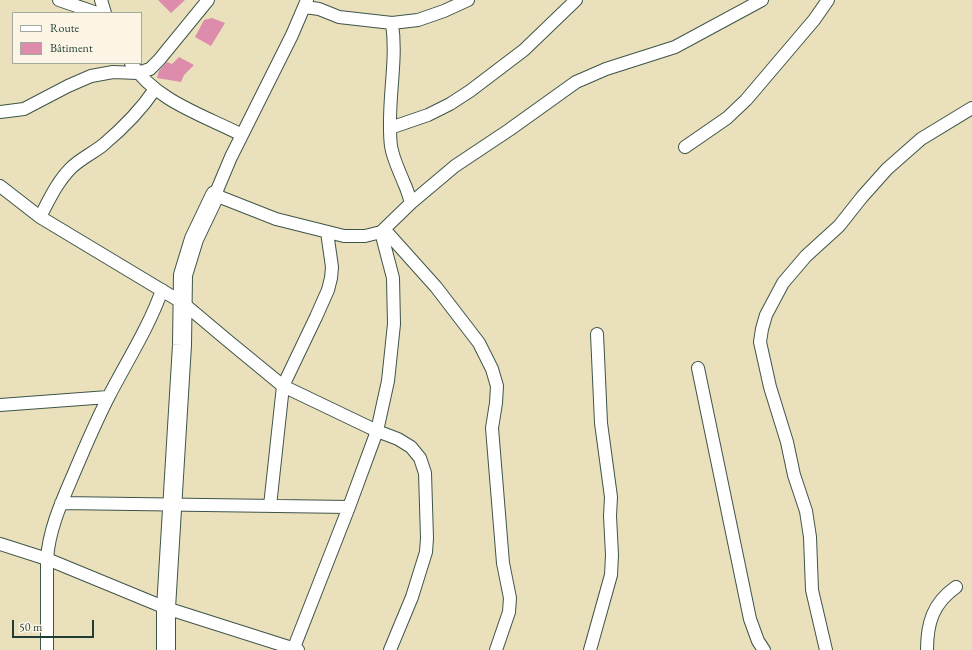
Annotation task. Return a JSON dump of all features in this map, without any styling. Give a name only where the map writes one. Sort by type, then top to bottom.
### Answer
[{"type":"street","points":[[59,0],[94,12]]},
{"type":"street","points":[[101,0],[105,12]]},
{"type":"street","points":[[0,112],[24,109],[91,76],[135,68],[150,69],[208,0]]},
{"type":"street","points":[[166,650],[166,608],[183,303],[183,275],[194,239],[242,135],[306,4],[339,17],[392,23],[418,20],[444,11],[468,0]]},
{"type":"street","points":[[390,128],[428,115],[450,104],[470,91],[524,50],[576,0]]},
{"type":"street","points":[[215,195],[276,219],[344,236],[365,236],[382,231],[455,166],[509,130],[576,82],[606,69],[675,47],[762,0]]},
{"type":"street","points":[[685,147],[727,118],[746,100],[814,20],[828,0]]},
{"type":"street","points":[[392,23],[394,40],[390,104],[391,146],[395,164],[405,183],[412,203]]},
{"type":"street","points":[[135,68],[155,89],[178,105],[242,135]]},
{"type":"street","points":[[40,217],[55,190],[72,167],[116,133],[139,110],[155,89]]},
{"type":"street","points":[[826,650],[812,590],[810,537],[806,511],[794,475],[787,442],[770,387],[760,342],[762,329],[766,315],[783,282],[806,256],[839,226],[862,197],[888,169],[921,139],[972,108]]},
{"type":"street","points":[[0,186],[40,217],[183,303],[283,386],[377,431],[398,439],[411,447],[420,458],[425,473],[426,552],[412,597],[390,650]]},
{"type":"street","points":[[0,544],[47,559],[166,608],[295,649],[377,431],[388,381],[394,324],[392,278],[382,231]]},
{"type":"street","points":[[382,231],[436,287],[479,343],[492,369],[497,386],[492,428],[503,563],[510,598],[509,612],[496,650]]},
{"type":"street","points":[[270,506],[283,386],[328,290],[332,267],[327,232]]},
{"type":"street","points":[[47,650],[47,559],[51,533],[61,503],[108,397],[148,323],[162,290]]},
{"type":"street","points":[[590,650],[611,575],[612,555],[610,516],[611,497],[601,423],[597,334]]},
{"type":"street","points":[[698,368],[750,620],[758,641],[764,650]]},
{"type":"street","points":[[0,405],[108,397]]},
{"type":"street","points":[[61,503],[172,506],[349,507]]},
{"type":"street","points":[[927,650],[927,639],[934,610],[945,595],[956,587]]},
{"type":"building","points":[[158,0],[185,0],[171,13]]},
{"type":"building","points":[[212,18],[225,23],[211,46],[195,37],[204,20]]},
{"type":"building","points":[[179,57],[194,65],[184,75],[181,82],[157,78],[159,71],[167,62],[172,64]]}]
